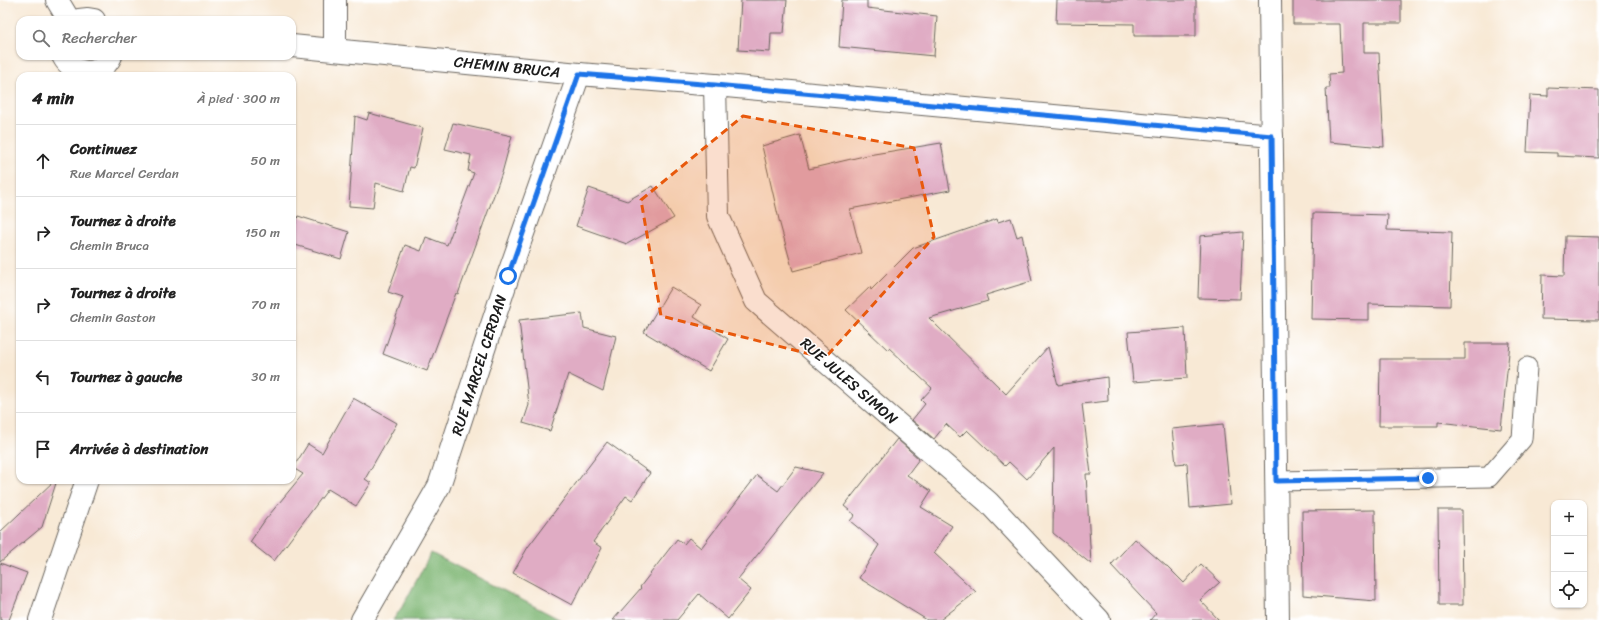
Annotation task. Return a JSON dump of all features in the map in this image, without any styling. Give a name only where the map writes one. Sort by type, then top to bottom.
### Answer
[{"type":"street","points":[[58,0],[67,16]]},
{"type":"street","points":[[335,0],[335,50]]},
{"type":"street","points":[[1270,0],[1278,620]]},
{"type":"street","name":"CHEMIN BRUCA","points":[[296,46],[579,74],[1272,136]]},
{"type":"street","points":[[65,60],[72,68],[83,72]]},
{"type":"street","points":[[93,72],[105,65],[109,60]]},
{"type":"street","name":"RUE MARCEL CERDAN","points":[[362,620],[439,486],[508,276],[579,74]]},
{"type":"street","name":"RUE JULES SIMON","points":[[715,85],[718,216],[756,301],[988,502],[1099,620]]},
{"type":"street","points":[[40,620],[86,484]]},
{"type":"lane","points":[[1276,481],[1489,477],[1522,439],[1527,367]]},
{"type":"highlighted area","points":[[743,116],[914,148],[934,237],[825,358],[661,316],[641,200]]},
{"type":"green space","points":[[431,553],[561,620],[393,620],[404,604]]},
{"type":"building","points":[[741,0],[787,0],[784,33],[771,33],[770,52],[738,50]]},
{"type":"building","points":[[842,0],[867,0],[867,8],[937,16],[934,56],[839,47]]},
{"type":"building","points":[[1057,0],[1196,0],[1196,36],[1134,36],[1134,24],[1056,23]]},
{"type":"building","points":[[1293,0],[1401,0],[1401,23],[1364,23],[1364,53],[1379,53],[1384,147],[1329,142],[1326,88],[1330,88],[1329,74],[1342,73],[1340,24],[1293,24]]},
{"type":"building","points":[[1548,88],[1599,90],[1599,158],[1557,156],[1557,153],[1527,152],[1530,95],[1548,96]]},
{"type":"building","points":[[369,113],[423,128],[414,168],[410,167],[404,191],[376,183],[373,208],[349,206],[355,116],[367,120]]},
{"type":"building","points":[[453,123],[512,136],[502,173],[458,294],[456,293],[427,371],[383,354],[403,297],[388,292],[405,245],[421,251],[426,237],[447,245],[474,173],[468,171],[471,155],[445,149]]},
{"type":"building","points":[[800,135],[809,169],[868,155],[941,143],[950,190],[850,209],[861,253],[793,271],[780,224],[762,146]]},
{"type":"building","points":[[653,186],[674,218],[627,244],[576,226],[589,188],[627,201]]},
{"type":"building","points":[[1313,213],[1388,215],[1387,230],[1452,232],[1450,306],[1369,304],[1369,320],[1311,319]]},
{"type":"building","points":[[298,216],[349,232],[341,259],[296,245],[296,222]]},
{"type":"building","points":[[1011,218],[1017,237],[1022,235],[1032,281],[986,295],[988,301],[929,318],[1006,394],[1048,347],[1058,385],[1107,377],[1108,401],[1082,404],[1091,474],[1086,474],[1091,564],[1053,533],[1054,448],[1027,479],[1009,462],[1005,466],[967,430],[960,437],[946,424],[934,439],[912,420],[925,404],[921,400],[932,388],[889,348],[888,350],[846,310],[870,287],[871,290],[913,248],[997,219],[998,222]]},
{"type":"building","points":[[1243,232],[1240,299],[1198,298],[1200,236]]},
{"type":"building","points":[[1565,236],[1599,237],[1599,320],[1541,319],[1542,275],[1564,276]]},
{"type":"building","points":[[671,287],[701,305],[694,317],[728,339],[709,371],[644,332]]},
{"type":"building","points":[[582,313],[584,328],[616,336],[603,391],[568,374],[550,431],[523,423],[529,405],[519,320]]},
{"type":"building","points":[[1185,328],[1187,378],[1133,382],[1128,332]]},
{"type":"building","points":[[1465,343],[1510,343],[1501,429],[1438,422],[1438,426],[1379,426],[1380,359],[1465,359]]},
{"type":"building","points":[[353,398],[397,423],[365,479],[371,483],[356,506],[328,489],[274,561],[250,542],[265,520],[303,474],[296,470],[296,463],[308,444],[322,453]]},
{"type":"building","points":[[1223,424],[1231,504],[1190,508],[1187,463],[1176,464],[1172,429]]},
{"type":"building","points":[[897,439],[919,459],[907,475],[931,491],[921,507],[952,526],[934,553],[976,592],[940,620],[927,620],[859,578],[879,545],[850,521],[855,515],[844,506]]},
{"type":"building","points":[[607,442],[650,473],[632,500],[626,496],[593,542],[602,548],[572,605],[513,573],[528,547]]},
{"type":"building","points":[[796,467],[823,473],[738,579],[751,590],[728,619],[699,594],[677,620],[613,620],[641,588],[640,587],[677,539],[684,544],[689,538],[701,548],[757,475],[778,491]]},
{"type":"building","points":[[51,484],[56,484],[42,527],[0,562],[0,532]]},
{"type":"building","points":[[1375,510],[1376,601],[1303,595],[1302,511]]},
{"type":"building","points":[[1438,510],[1462,510],[1463,605],[1439,605]]},
{"type":"building","points":[[1135,539],[1167,566],[1184,583],[1201,564],[1220,582],[1200,600],[1219,620],[1150,620],[1156,613],[1111,565]]},
{"type":"building","points":[[0,563],[27,573],[9,620],[0,620]]},
{"type":"route","points":[[508,276],[579,74],[1272,136],[1276,481],[1428,478]]}]
